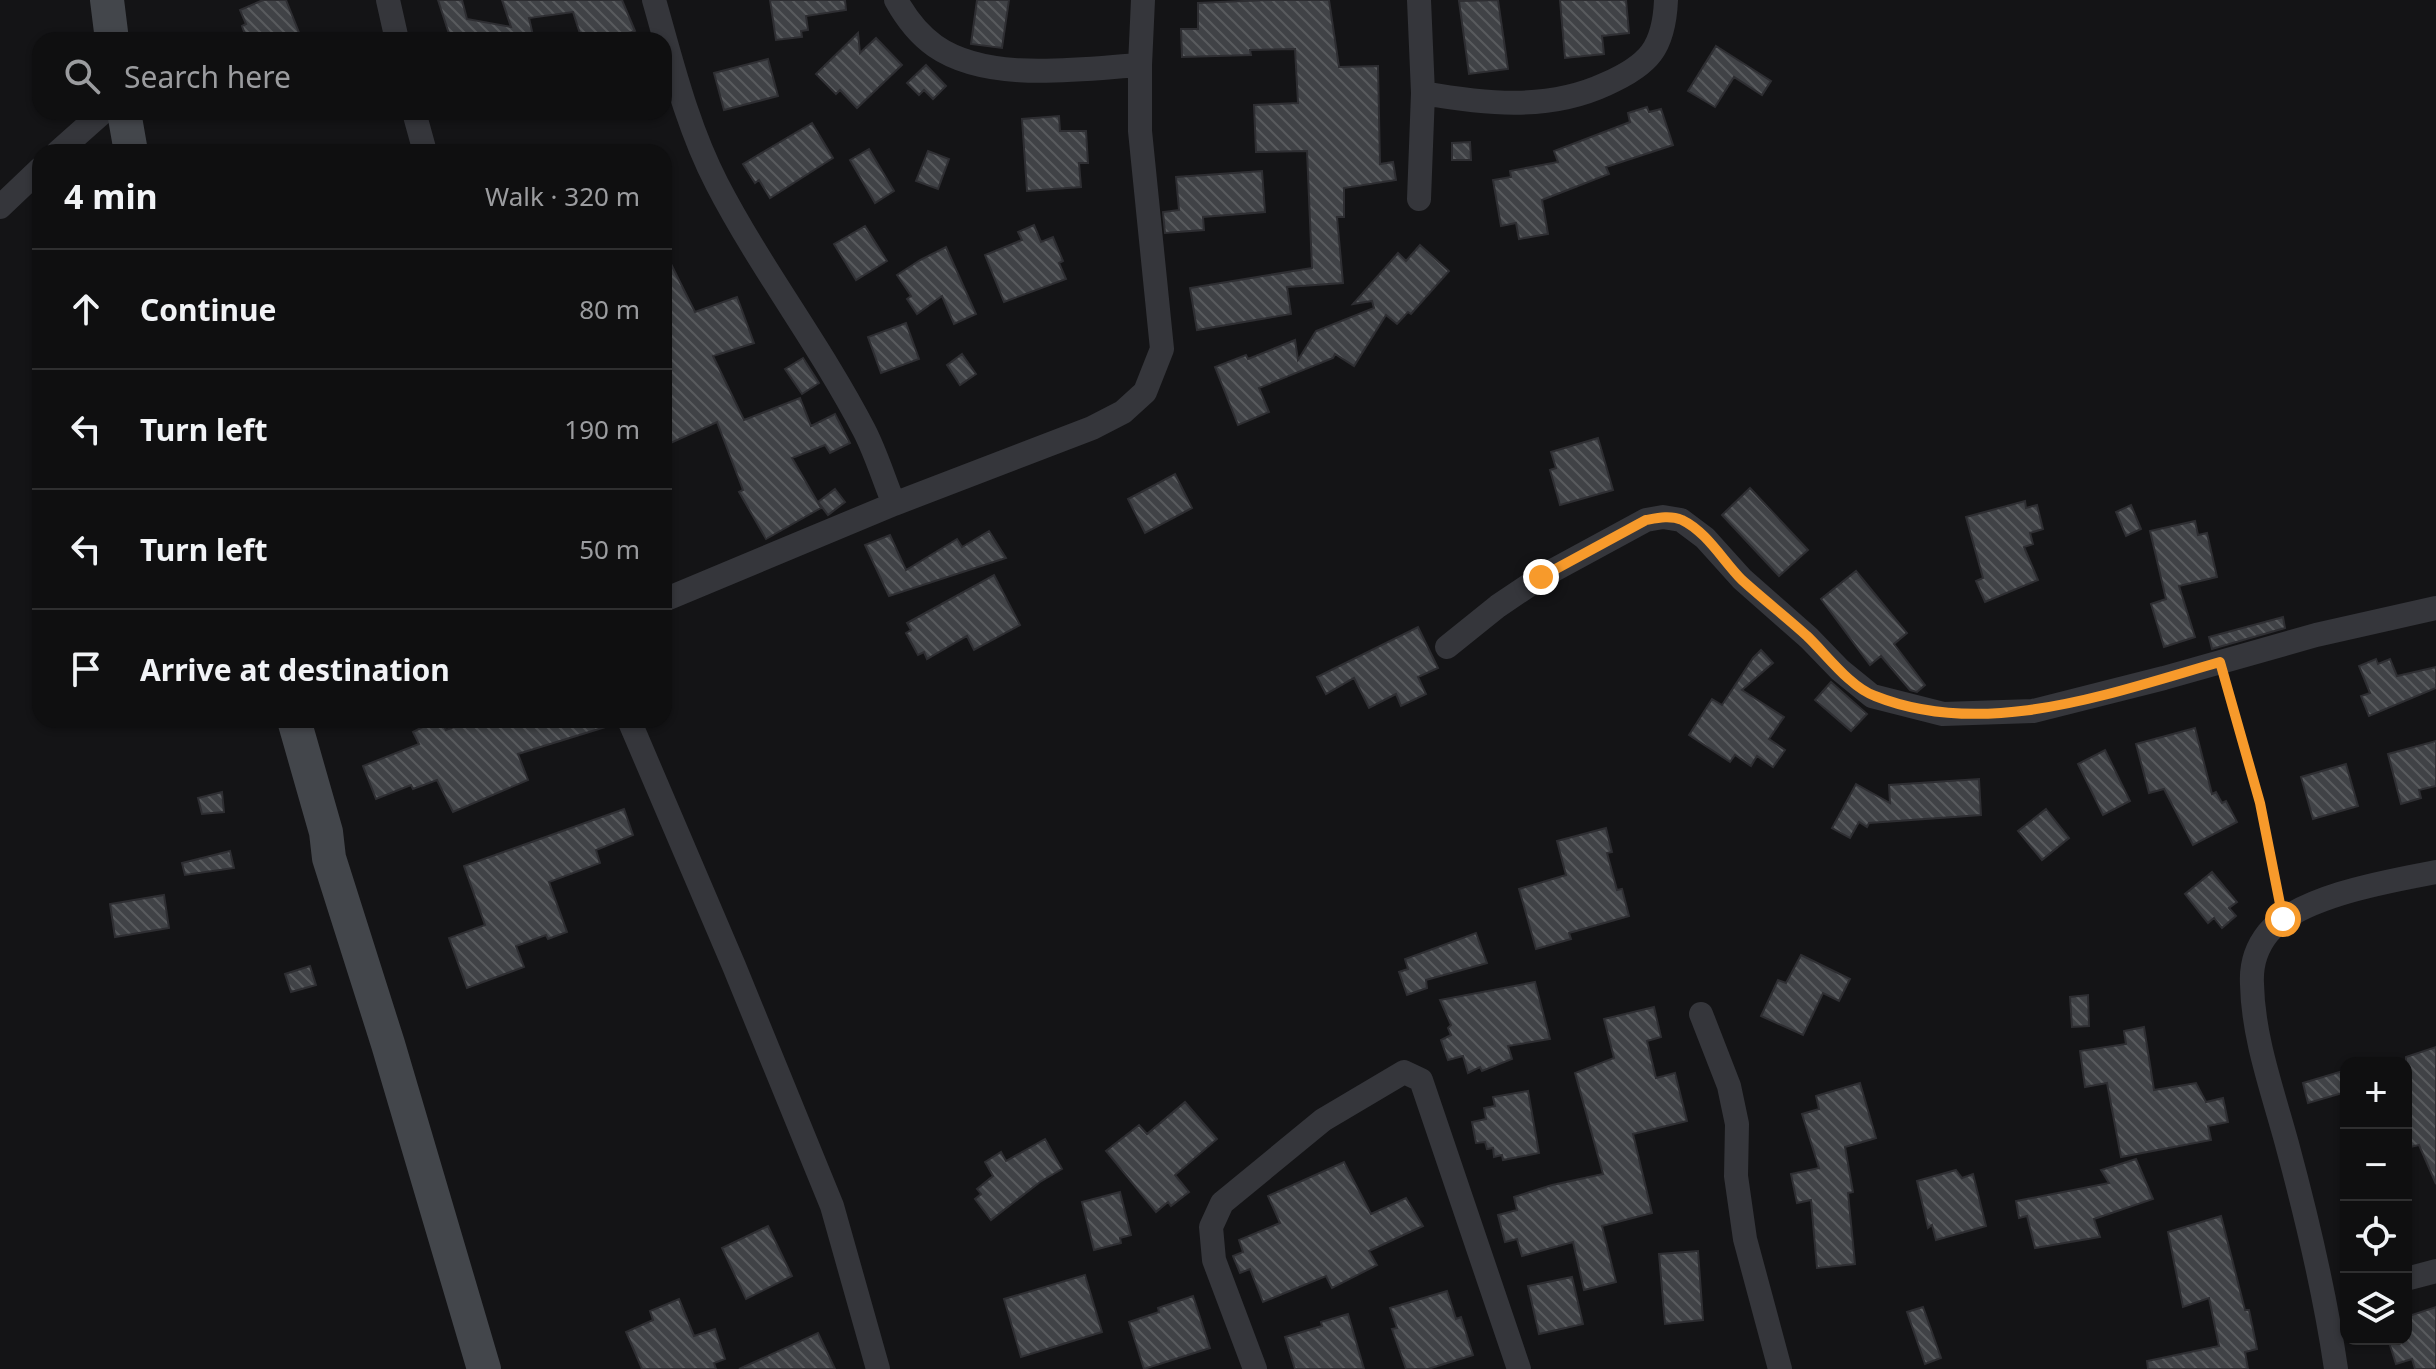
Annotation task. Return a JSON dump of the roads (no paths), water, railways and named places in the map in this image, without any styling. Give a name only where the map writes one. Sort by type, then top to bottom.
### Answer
[{"type":"main road","points":[[107,0],[111,32]]},
{"type":"main road","points":[[125,120],[130,144]]},
{"type":"main road","points":[[296,728],[326,832],[329,858],[388,1044],[484,1369]]},
{"type":"street","points":[[388,0],[395,32]]},
{"type":"street","points":[[654,0],[663,32]]},
{"type":"street","points":[[896,0],[909,22],[936,47],[968,62],[1031,72],[1140,65]]},
{"type":"street","points":[[672,597],[894,504],[1092,428],[1123,412],[1145,392],[1162,349],[1140,131],[1143,0]]},
{"type":"street","points":[[1419,0],[1423,93],[1419,199]]},
{"type":"street","points":[[1423,93],[1491,103],[1544,102],[1575,97],[1643,65],[1654,50],[1665,22],[1666,0]]},
{"type":"street","points":[[672,62],[691,127],[717,183],[762,265],[866,433],[894,504]]},
{"type":"street","points":[[67,144],[94,120]]},
{"type":"street","points":[[416,120],[423,144]]},
{"type":"street","points":[[0,207],[32,177]]},
{"type":"street","points":[[1447,647],[1498,606],[1541,577],[1646,520],[1663,517],[1681,520],[1705,538],[1742,579],[1872,696],[1943,714],[2033,711],[2316,635],[2436,608]]},
{"type":"street","points":[[632,728],[832,1206],[878,1369]]},
{"type":"street","points":[[2336,1369],[2338,1325],[2334,1291],[2304,1210],[2258,1036],[2252,983],[2256,953],[2267,934],[2283,919],[2312,902],[2436,872]]},
{"type":"street","points":[[1701,1014],[1729,1086],[1737,1124],[1736,1176],[1745,1239],[1780,1369]]},
{"type":"street","points":[[1255,1369],[1214,1260],[1211,1227],[1222,1203],[1323,1120],[1404,1072],[1421,1080],[1519,1369]]},
{"type":"street","points":[[2412,1277],[2436,1271]]}]
